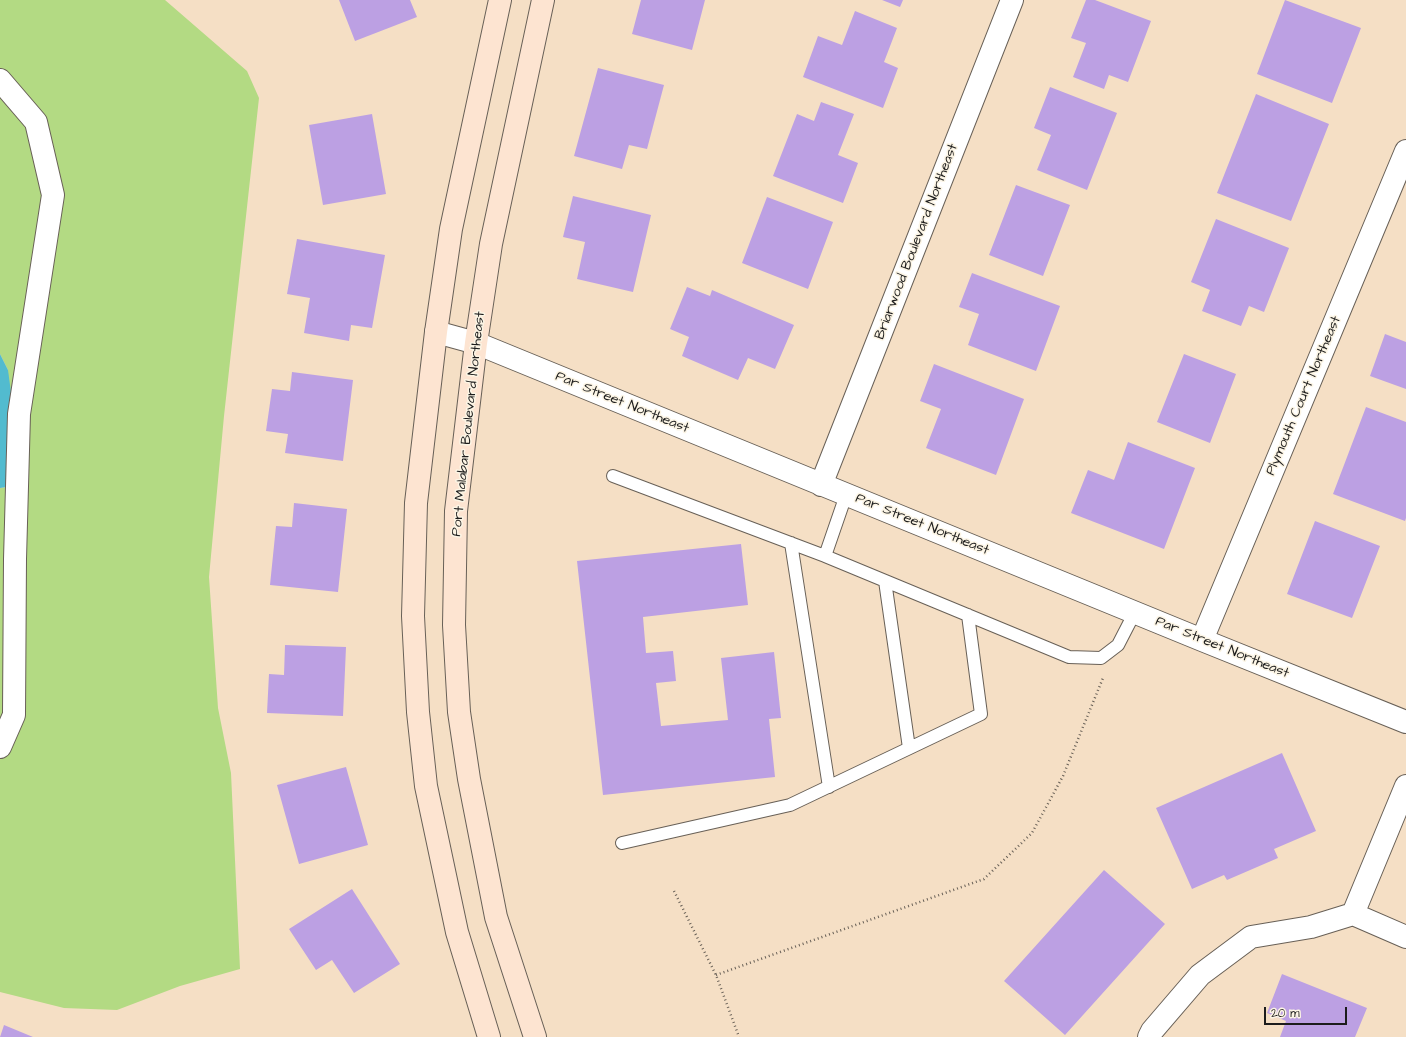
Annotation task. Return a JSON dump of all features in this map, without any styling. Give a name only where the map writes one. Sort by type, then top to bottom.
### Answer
[{"type":"street","points":[[489,1037],[457,932],[426,786],[418,712],[414,616],[416,503],[436,332],[451,229],[500,0]]},
{"type":"street","name":"Port Malabar Boulevard Northeast","points":[[535,1037],[496,917],[469,779],[459,712],[454,625],[456,510],[476,343],[491,244],[543,0]]},
{"type":"street","name":"Briarwood Boulevard Northeast","points":[[821,485],[1012,0]]},
{"type":"street","points":[[0,80],[36,122],[53,195],[20,414],[15,559],[14,715],[0,747]]},
{"type":"street","name":"Plymouth Court Northeast","points":[[1202,640],[1406,151]]},
{"type":"street","name":"Par Street Northeast","points":[[436,332],[476,343],[821,485],[1406,722]]},
{"type":"street","points":[[1353,914],[1406,786]]},
{"type":"street","points":[[1149,1037],[1152,1031],[1200,975],[1250,937],[1312,927],[1353,914],[1406,937]]},
{"type":"lane","points":[[613,476],[825,556],[1069,657],[1101,658],[1118,645],[1134,612]]},
{"type":"lane","points":[[825,556],[846,495]]},
{"type":"lane","points":[[791,543],[829,787]]},
{"type":"lane","points":[[885,581],[909,748]]},
{"type":"lane","points":[[622,843],[790,805],[981,714],[968,615]]},
{"type":"path","points":[[716,975],[984,879],[1032,833],[1063,776],[1118,645]]},
{"type":"path","points":[[674,891],[716,975],[739,1037]]},
{"type":"green space","points":[[0,0],[165,0],[247,71],[259,98],[224,416],[209,577],[218,708],[231,773],[240,969],[180,986],[117,1010],[64,1008],[0,992],[0,488],[7,487],[8,370],[0,354]]},
{"type":"water","points":[[0,354],[8,370],[17,437],[7,487],[0,488]]},
{"type":"building","points":[[339,0],[410,0],[417,17],[355,41]]},
{"type":"building","points":[[641,0],[705,0],[692,50],[632,34]]},
{"type":"building","points":[[882,0],[903,0],[900,7]]},
{"type":"building","points":[[1086,0],[1095,0],[1151,21],[1128,82],[1109,75],[1104,89],[1073,77],[1086,43],[1071,38]]},
{"type":"building","points":[[1285,0],[1361,28],[1332,103],[1257,74]]},
{"type":"building","points":[[855,11],[897,28],[884,62],[898,68],[883,108],[803,77],[818,36],[842,45]]},
{"type":"building","points":[[598,68],[664,85],[647,149],[629,145],[622,169],[574,156]]},
{"type":"building","points":[[1050,87],[1117,113],[1087,190],[1037,170],[1051,135],[1034,128]]},
{"type":"building","points":[[1256,94],[1329,124],[1291,221],[1217,193]]},
{"type":"building","points":[[821,102],[854,114],[838,155],[858,163],[843,203],[773,176],[797,114],[814,121]]},
{"type":"building","points":[[372,114],[386,194],[323,205],[309,125]]},
{"type":"building","points":[[1016,185],[1070,205],[1043,276],[989,255]]},
{"type":"building","points":[[573,196],[651,215],[633,292],[577,279],[585,242],[563,237]]},
{"type":"building","points":[[767,197],[833,222],[808,289],[742,263]]},
{"type":"building","points":[[1216,219],[1289,248],[1264,312],[1249,306],[1241,326],[1202,311],[1210,290],[1191,282]]},
{"type":"building","points":[[297,239],[385,255],[372,328],[351,325],[349,341],[304,333],[310,298],[287,294]]},
{"type":"building","points":[[972,273],[1060,306],[1036,371],[968,345],[979,314],[959,307]]},
{"type":"building","points":[[687,287],[710,296],[712,290],[794,325],[775,369],[748,358],[738,380],[682,356],[689,337],[670,329]]},
{"type":"building","points":[[1385,334],[1406,342],[1406,389],[1370,376]]},
{"type":"building","points":[[1184,354],[1236,374],[1210,443],[1157,422]]},
{"type":"building","points":[[934,364],[1024,399],[996,475],[926,448],[941,409],[920,401]]},
{"type":"building","points":[[292,372],[353,380],[343,461],[285,453],[288,434],[266,431],[272,389],[290,391]]},
{"type":"building","points":[[1366,407],[1406,422],[1405,521],[1333,494]]},
{"type":"building","points":[[1128,442],[1195,468],[1164,549],[1071,513],[1088,470],[1114,480]]},
{"type":"building","points":[[294,503],[347,509],[338,592],[270,585],[276,526],[292,527]]},
{"type":"building","points":[[1315,521],[1380,546],[1352,618],[1287,594]]},
{"type":"building","points":[[741,544],[748,605],[643,617],[646,653],[673,651],[676,681],[656,683],[661,726],[728,720],[721,658],[774,652],[781,718],[769,719],[775,777],[603,795],[577,561]]},
{"type":"building","points":[[285,645],[346,647],[343,716],[267,713],[269,674],[284,675]]},
{"type":"building","points":[[1282,753],[1316,831],[1274,849],[1278,858],[1227,880],[1224,875],[1192,889],[1156,808]]},
{"type":"building","points":[[346,767],[368,845],[299,864],[277,785]]},
{"type":"building","points":[[1104,870],[1165,924],[1065,1035],[1004,981]]},
{"type":"building","points":[[352,889],[400,964],[354,993],[332,960],[316,970],[289,929]]},
{"type":"building","points":[[1282,974],[1367,1008],[1355,1037],[1280,1037],[1286,1021],[1267,1013]]},
{"type":"building","points":[[4,1025],[33,1037],[0,1037]]}]
